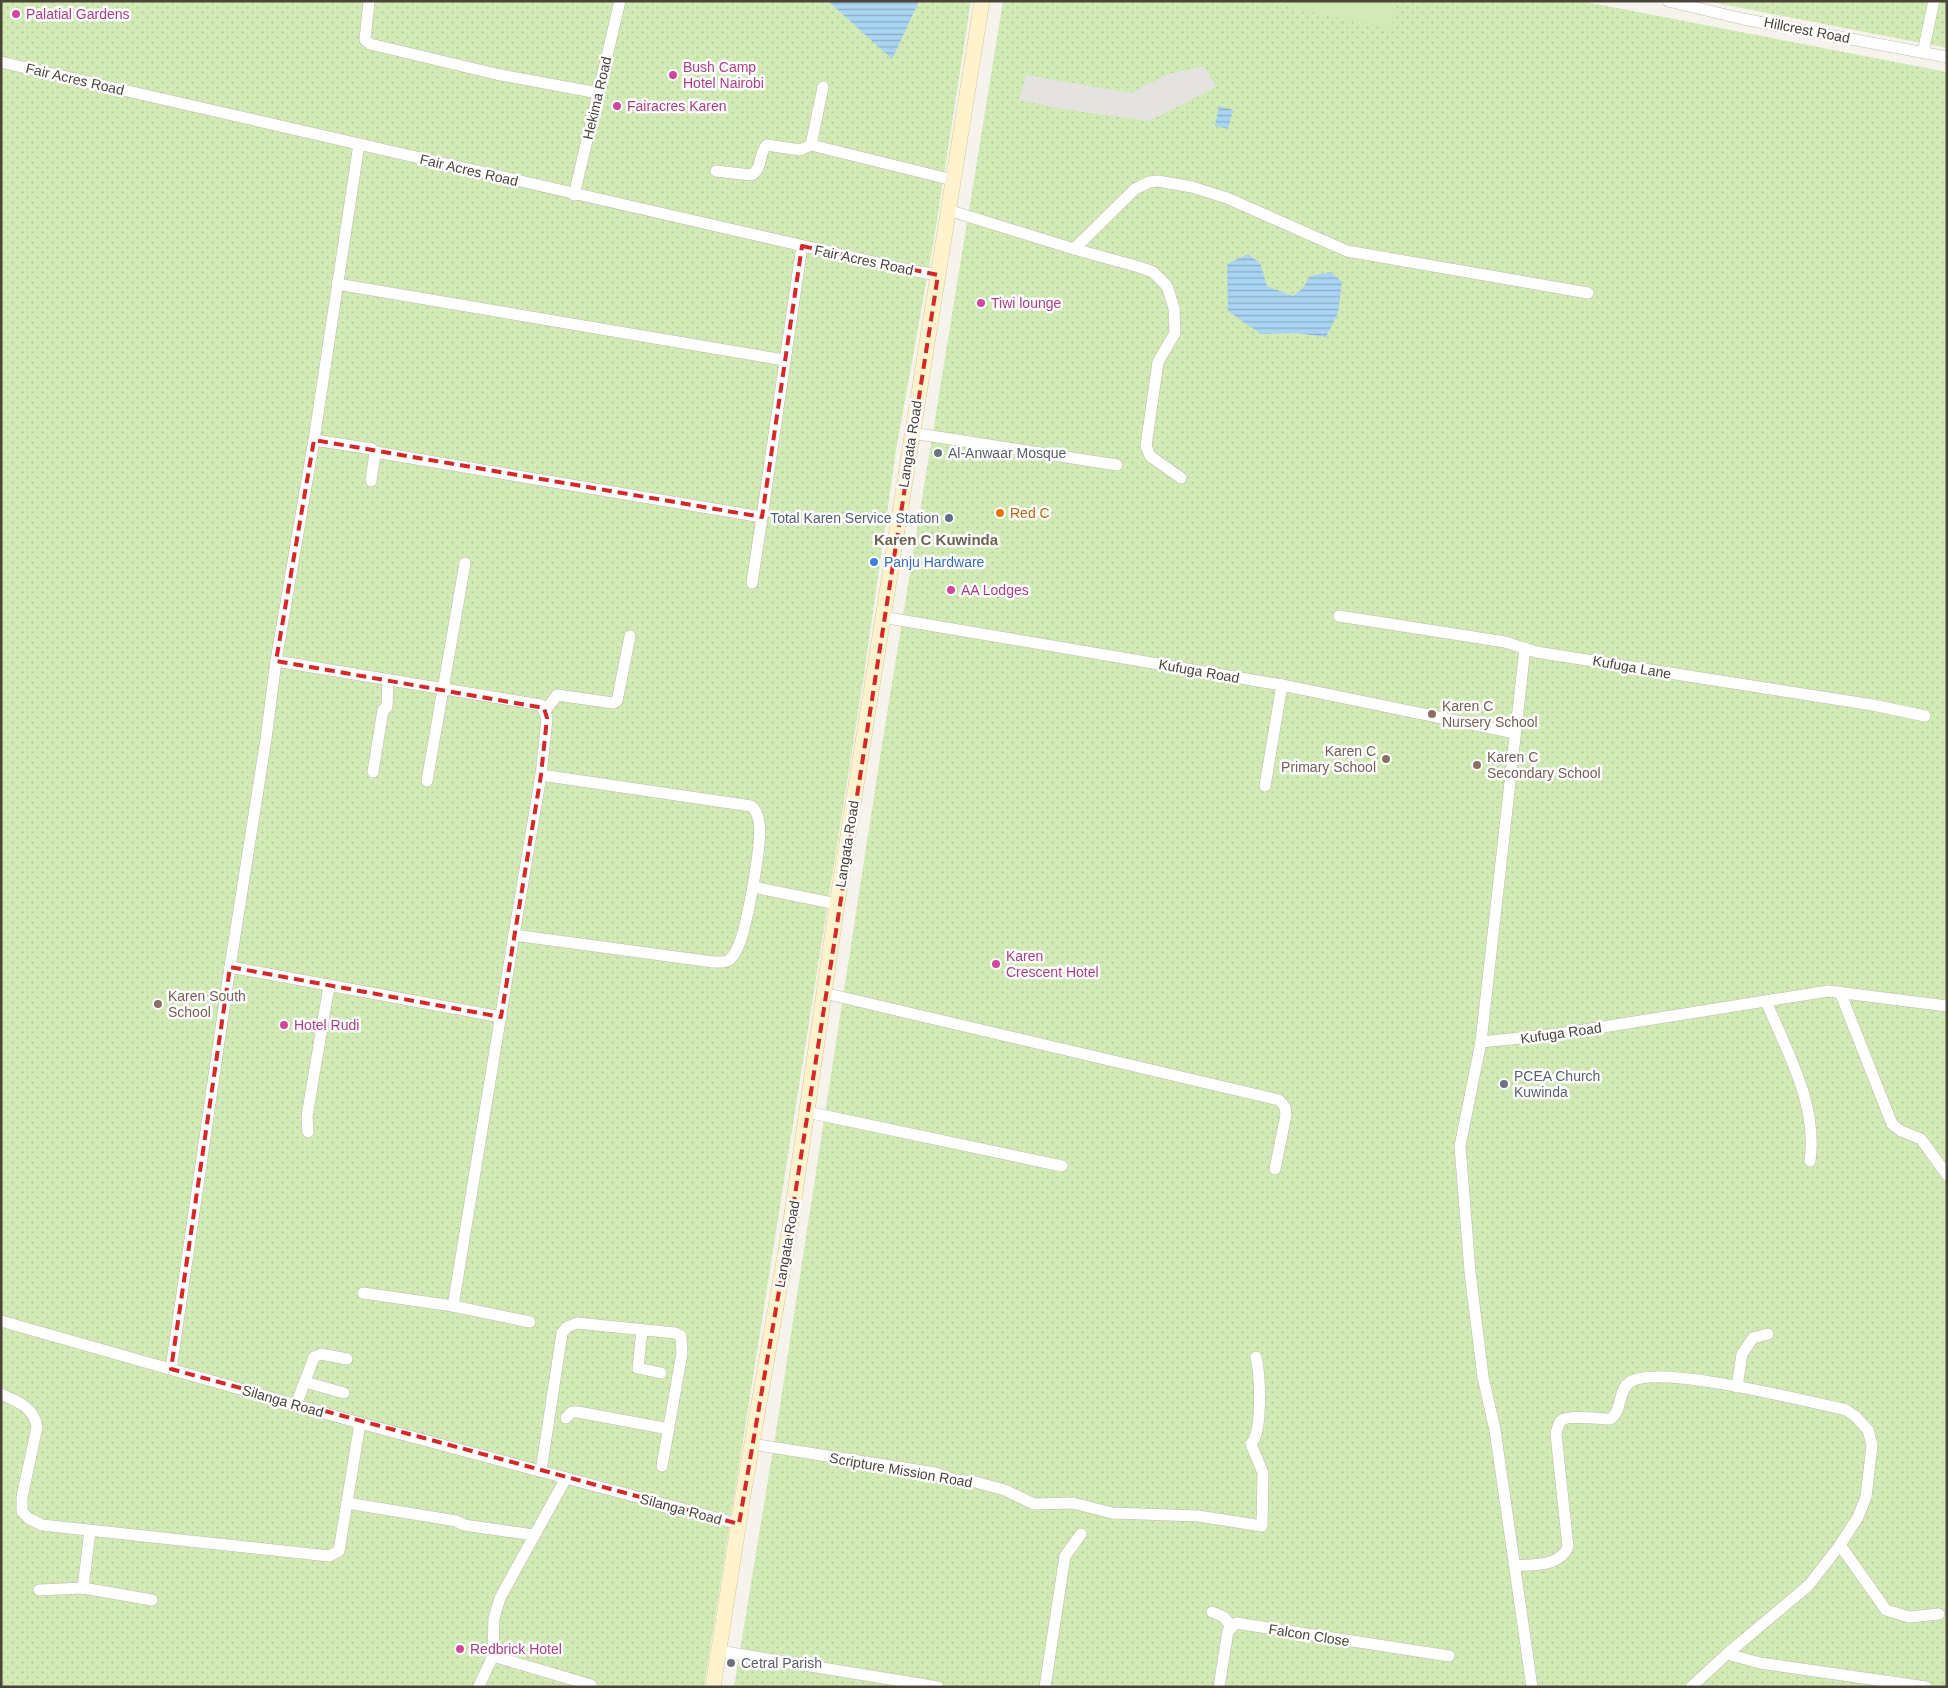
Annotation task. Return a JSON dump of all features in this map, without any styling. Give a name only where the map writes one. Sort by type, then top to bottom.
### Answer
[{"type":"main road","name":"Langata Road","points":[[713,1687],[752,1444],[790,1227],[882,617],[982,1]]},
{"type":"street","points":[[369,1],[364,33],[365,40],[370,44],[496,74],[598,93]]},
{"type":"street","name":"Hekima Road","points":[[574,195],[620,1]]},
{"type":"street","name":"Hillcrest Road","points":[[1668,1],[1743,18],[1947,57]]},
{"type":"street","points":[[1923,52],[1934,1]]},
{"type":"street","name":"Fair Acres Road","points":[[1,62],[574,195],[938,275]]},
{"type":"street","points":[[811,145],[823,87]]},
{"type":"street","points":[[171,1369],[230,967],[266,740],[276,661],[314,440],[359,144]]},
{"type":"street","points":[[716,172],[751,175],[758,170],[765,147],[771,145],[800,150],[811,145],[953,180]]},
{"type":"street","points":[[1074,249],[1135,189],[1149,182],[1158,181],[1192,187],[1227,198],[1347,251],[1588,293]]},
{"type":"street","points":[[948,210],[1153,272],[1170,291],[1174,308],[1175,333],[1158,362],[1146,446],[1150,456],[1181,478]]},
{"type":"street","points":[[752,583],[802,246]]},
{"type":"street","points":[[337,284],[784,360]]},
{"type":"street","points":[[912,433],[1117,465]]},
{"type":"street","points":[[314,440],[762,517]]},
{"type":"street","points":[[371,481],[375,452]]},
{"type":"street","points":[[427,781],[465,563]]},
{"type":"street","name":"Kufuga Lane","points":[[1339,616],[1505,642],[1525,648],[1692,677],[1873,705],[1925,716]]},
{"type":"street","name":"Kufuga Road","points":[[882,617],[1282,685],[1515,733]]},
{"type":"street","points":[[453,1306],[541,775],[547,718],[546,711],[557,695],[613,703],[617,701],[630,636]]},
{"type":"street","points":[[1525,648],[1481,1042],[1460,1146],[1470,1272],[1483,1377],[1495,1430],[1532,1687]]},
{"type":"street","points":[[276,661],[536,704],[546,711]]},
{"type":"street","points":[[373,772],[383,710],[387,707],[388,680]]},
{"type":"street","points":[[1264,786],[1282,685]]},
{"type":"street","points":[[514,935],[713,962],[725,961],[733,956],[740,939],[753,887],[760,824],[757,812],[751,806],[541,775]]},
{"type":"street","points":[[753,887],[838,904]]},
{"type":"street","points":[[230,967],[501,1018]]},
{"type":"street","points":[[308,1132],[307,1116],[329,986]]},
{"type":"street","name":"Kufuga Road","points":[[1481,1042],[1559,1034],[1828,991],[1947,1006]]},
{"type":"street","points":[[1840,992],[1892,1124],[1901,1131],[1921,1139],[1947,1175]]},
{"type":"street","points":[[824,993],[1280,1100],[1285,1107],[1286,1115],[1275,1169]]},
{"type":"street","points":[[1766,1000],[1807,1103],[1812,1141],[1810,1161]]},
{"type":"street","points":[[807,1112],[1062,1166]]},
{"type":"street","points":[[363,1293],[453,1306],[530,1322]]},
{"type":"street","name":"Silanga Road","points":[[1,1321],[360,1423],[739,1524]]},
{"type":"street","points":[[540,1470],[564,1329],[577,1323],[675,1333],[681,1336],[683,1344],[662,1466]]},
{"type":"street","points":[[642,1330],[638,1368],[661,1373]]},
{"type":"street","points":[[1737,1387],[1744,1349],[1753,1338],[1768,1334]]},
{"type":"street","points":[[296,1405],[316,1355],[347,1359]]},
{"type":"street","name":"Scripture Mission Road","points":[[752,1444],[935,1473],[955,1480],[975,1482],[1005,1490],[1034,1504],[1073,1503],[1112,1513],[1198,1516],[1262,1526],[1263,1473],[1251,1444],[1254,1438],[1260,1398],[1260,1375],[1256,1357]]},
{"type":"street","points":[[1515,1566],[1557,1561],[1564,1556],[1568,1547],[1556,1434],[1560,1422],[1564,1418],[1610,1419],[1617,1412],[1622,1392],[1629,1382],[1641,1377],[1653,1376],[1702,1380],[1846,1410],[1855,1416],[1868,1430],[1872,1445],[1866,1497],[1858,1517],[1840,1545],[1809,1585],[1691,1687]]},
{"type":"street","points":[[305,1382],[344,1392]]},
{"type":"street","points":[[1,1394],[29,1408],[35,1418],[37,1427],[22,1497],[22,1511],[28,1518],[42,1525],[329,1556],[339,1551],[360,1423]]},
{"type":"street","points":[[566,1418],[572,1412],[578,1412],[669,1429]]},
{"type":"street","points":[[479,1686],[493,1656],[494,1618],[500,1598],[566,1478]]},
{"type":"street","points":[[347,1503],[534,1536]]},
{"type":"street","points":[[83,1588],[90,1531]]},
{"type":"street","points":[[1045,1687],[1063,1562],[1068,1550],[1081,1534]]},
{"type":"street","points":[[1840,1545],[1886,1610],[1909,1617],[1939,1614]]},
{"type":"street","points":[[39,1590],[83,1588],[152,1600]]},
{"type":"street","points":[[1212,1612],[1224,1617],[1232,1626],[1228,1631],[1219,1687]]},
{"type":"street","name":"Falcon Close","points":[[1232,1626],[1236,1623],[1449,1656]]},
{"type":"street","points":[[719,1651],[938,1687]]},
{"type":"street","points":[[1727,1654],[1760,1663],[1926,1687]]},
{"type":"street","points":[[493,1656],[591,1685]]},
{"type":"highlighted area","points":[[802,246],[938,275],[790,1227],[739,1524],[171,1369],[230,967],[501,1017],[541,775],[547,718],[544,708],[276,661],[314,440],[762,517]]},
{"type":"green space","points":[[1,1],[971,1],[934,239],[896,450],[864,675],[704,1687],[1,1687]]},
{"type":"green space","points":[[1003,1],[1581,1],[1947,72],[1947,1687],[734,1687],[777,1425],[880,757]]},
{"type":"green space","points":[[1279,1],[1397,1],[1391,29],[1278,5]]},
{"type":"green space","points":[[1706,1],[1947,1],[1947,48]]},
{"type":"shaded area","points":[[1204,66],[1216,87],[1149,121],[1056,108],[1019,100],[1026,75],[1131,93],[1166,75]]},
{"type":"water","points":[[828,1],[919,1],[892,59]]},
{"type":"water","points":[[1219,106],[1233,110],[1228,129],[1215,126]]},
{"type":"water","points":[[1248,254],[1260,263],[1267,286],[1293,296],[1303,288],[1310,276],[1331,272],[1342,282],[1338,313],[1326,337],[1296,333],[1261,334],[1228,311],[1227,264]]},
{"type":"place","name":"Palatial Gardens","points":[[16,14]]},
{"type":"place","name":"Bush Camp Hotel Nairobi","points":[[673,75]]},
{"type":"place","name":"Fairacres Karen","points":[[617,106]]},
{"type":"place","name":"Tiwi lounge","points":[[981,303]]},
{"type":"place","name":"Al-Anwaar Mosque","points":[[938,453]]},
{"type":"place","name":"Red C","points":[[1000,513]]},
{"type":"place","name":"Total Karen Service Station","points":[[949,518]]},
{"type":"place","name":"Panju Hardware","points":[[874,562]]},
{"type":"place","name":"AA Lodges","points":[[951,590]]},
{"type":"place","name":"Karen C Nursery School","points":[[1432,714]]},
{"type":"place","name":"Karen C Primary School","points":[[1386,759]]},
{"type":"place","name":"Karen C Secondary School","points":[[1477,765]]},
{"type":"place","name":"Karen Crescent Hotel","points":[[996,964]]},
{"type":"place","name":"Karen South School","points":[[158,1004]]},
{"type":"place","name":"Hotel Rudi","points":[[284,1025]]},
{"type":"place","name":"PCEA Church Kuwinda","points":[[1504,1084]]},
{"type":"place","name":"Redbrick Hotel","points":[[460,1649]]},
{"type":"place","name":"Cetral Parish","points":[[731,1663]]},
{"type":"district","name":"Karen C Kuwinda","points":[[936,540]]}]
